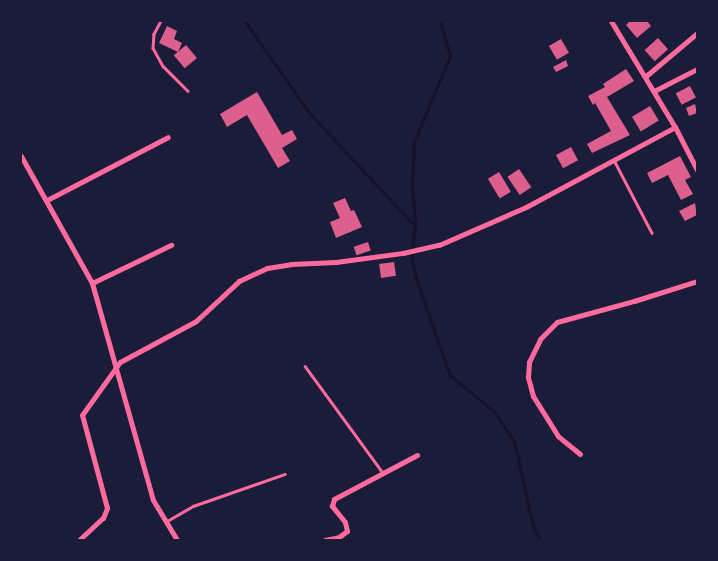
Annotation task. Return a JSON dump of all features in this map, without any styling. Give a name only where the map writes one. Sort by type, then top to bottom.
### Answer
[{"type":"street","points":[[611,21],[646,76],[697,170]]},
{"type":"street","points":[[646,76],[697,32]]},
{"type":"street","points":[[654,91],[697,69]]},
{"type":"street","points":[[79,540],[103,518],[107,508],[82,416],[120,362],[196,321],[239,281],[267,268],[291,264],[336,262],[403,253],[439,245],[526,207],[675,127]]},
{"type":"street","points":[[47,200],[168,138]]},
{"type":"street","points":[[21,156],[92,283],[153,500],[177,540]]},
{"type":"street","points":[[92,283],[170,245]]},
{"type":"street","points":[[580,454],[558,436],[533,396],[528,377],[529,362],[540,339],[557,322],[634,302],[697,281]]},
{"type":"street","points":[[324,540],[339,537],[347,531],[345,522],[332,506],[334,499],[417,454]]},
{"type":"lane","points":[[161,21],[154,34],[153,48],[163,66],[188,91]]},
{"type":"lane","points":[[613,159],[652,233]]},
{"type":"lane","points":[[305,366],[382,473]]},
{"type":"lane","points":[[166,522],[193,506],[285,474]]},
{"type":"building","points":[[630,21],[647,21],[651,26],[637,38],[626,25]]},
{"type":"building","points":[[167,26],[177,31],[174,39],[182,43],[178,52],[159,43]]},
{"type":"building","points":[[658,38],[668,49],[655,61],[645,50]]},
{"type":"building","points":[[561,39],[569,53],[557,60],[549,46]]},
{"type":"building","points":[[186,45],[197,58],[185,68],[174,55]]},
{"type":"building","points":[[566,60],[568,66],[556,72],[553,67]]},
{"type":"building","points":[[626,69],[634,81],[607,97],[630,135],[592,153],[587,144],[611,131],[595,103],[593,105],[588,96],[605,87],[603,84]]},
{"type":"building","points":[[690,86],[696,98],[682,105],[676,93]]},
{"type":"building","points":[[257,92],[282,135],[292,130],[297,139],[282,148],[290,161],[278,168],[247,115],[227,127],[220,114]]},
{"type":"building","points":[[695,104],[697,113],[689,116],[686,108]]},
{"type":"building","points":[[650,106],[659,121],[641,131],[632,117]]},
{"type":"building","points":[[571,147],[578,160],[563,168],[556,155]]},
{"type":"building","points":[[680,156],[691,177],[685,180],[693,194],[681,200],[668,175],[652,183],[647,173]]},
{"type":"building","points":[[519,169],[531,187],[520,195],[507,177]]},
{"type":"building","points":[[499,172],[511,192],[500,198],[488,179]]},
{"type":"building","points":[[345,198],[351,211],[354,210],[362,227],[336,238],[330,222],[340,218],[333,203]]},
{"type":"building","points":[[695,203],[697,215],[685,221],[679,211]]},
{"type":"building","points":[[368,242],[371,251],[357,255],[354,247]]},
{"type":"building","points":[[394,262],[396,276],[381,278],[379,264]]},
{"type":"waterway","points":[[245,21],[309,112],[415,226],[412,258],[416,277],[450,375],[495,412],[515,443],[533,524],[540,540]]},
{"type":"waterway","points":[[415,226],[412,184],[414,142],[450,56],[440,21]]}]
